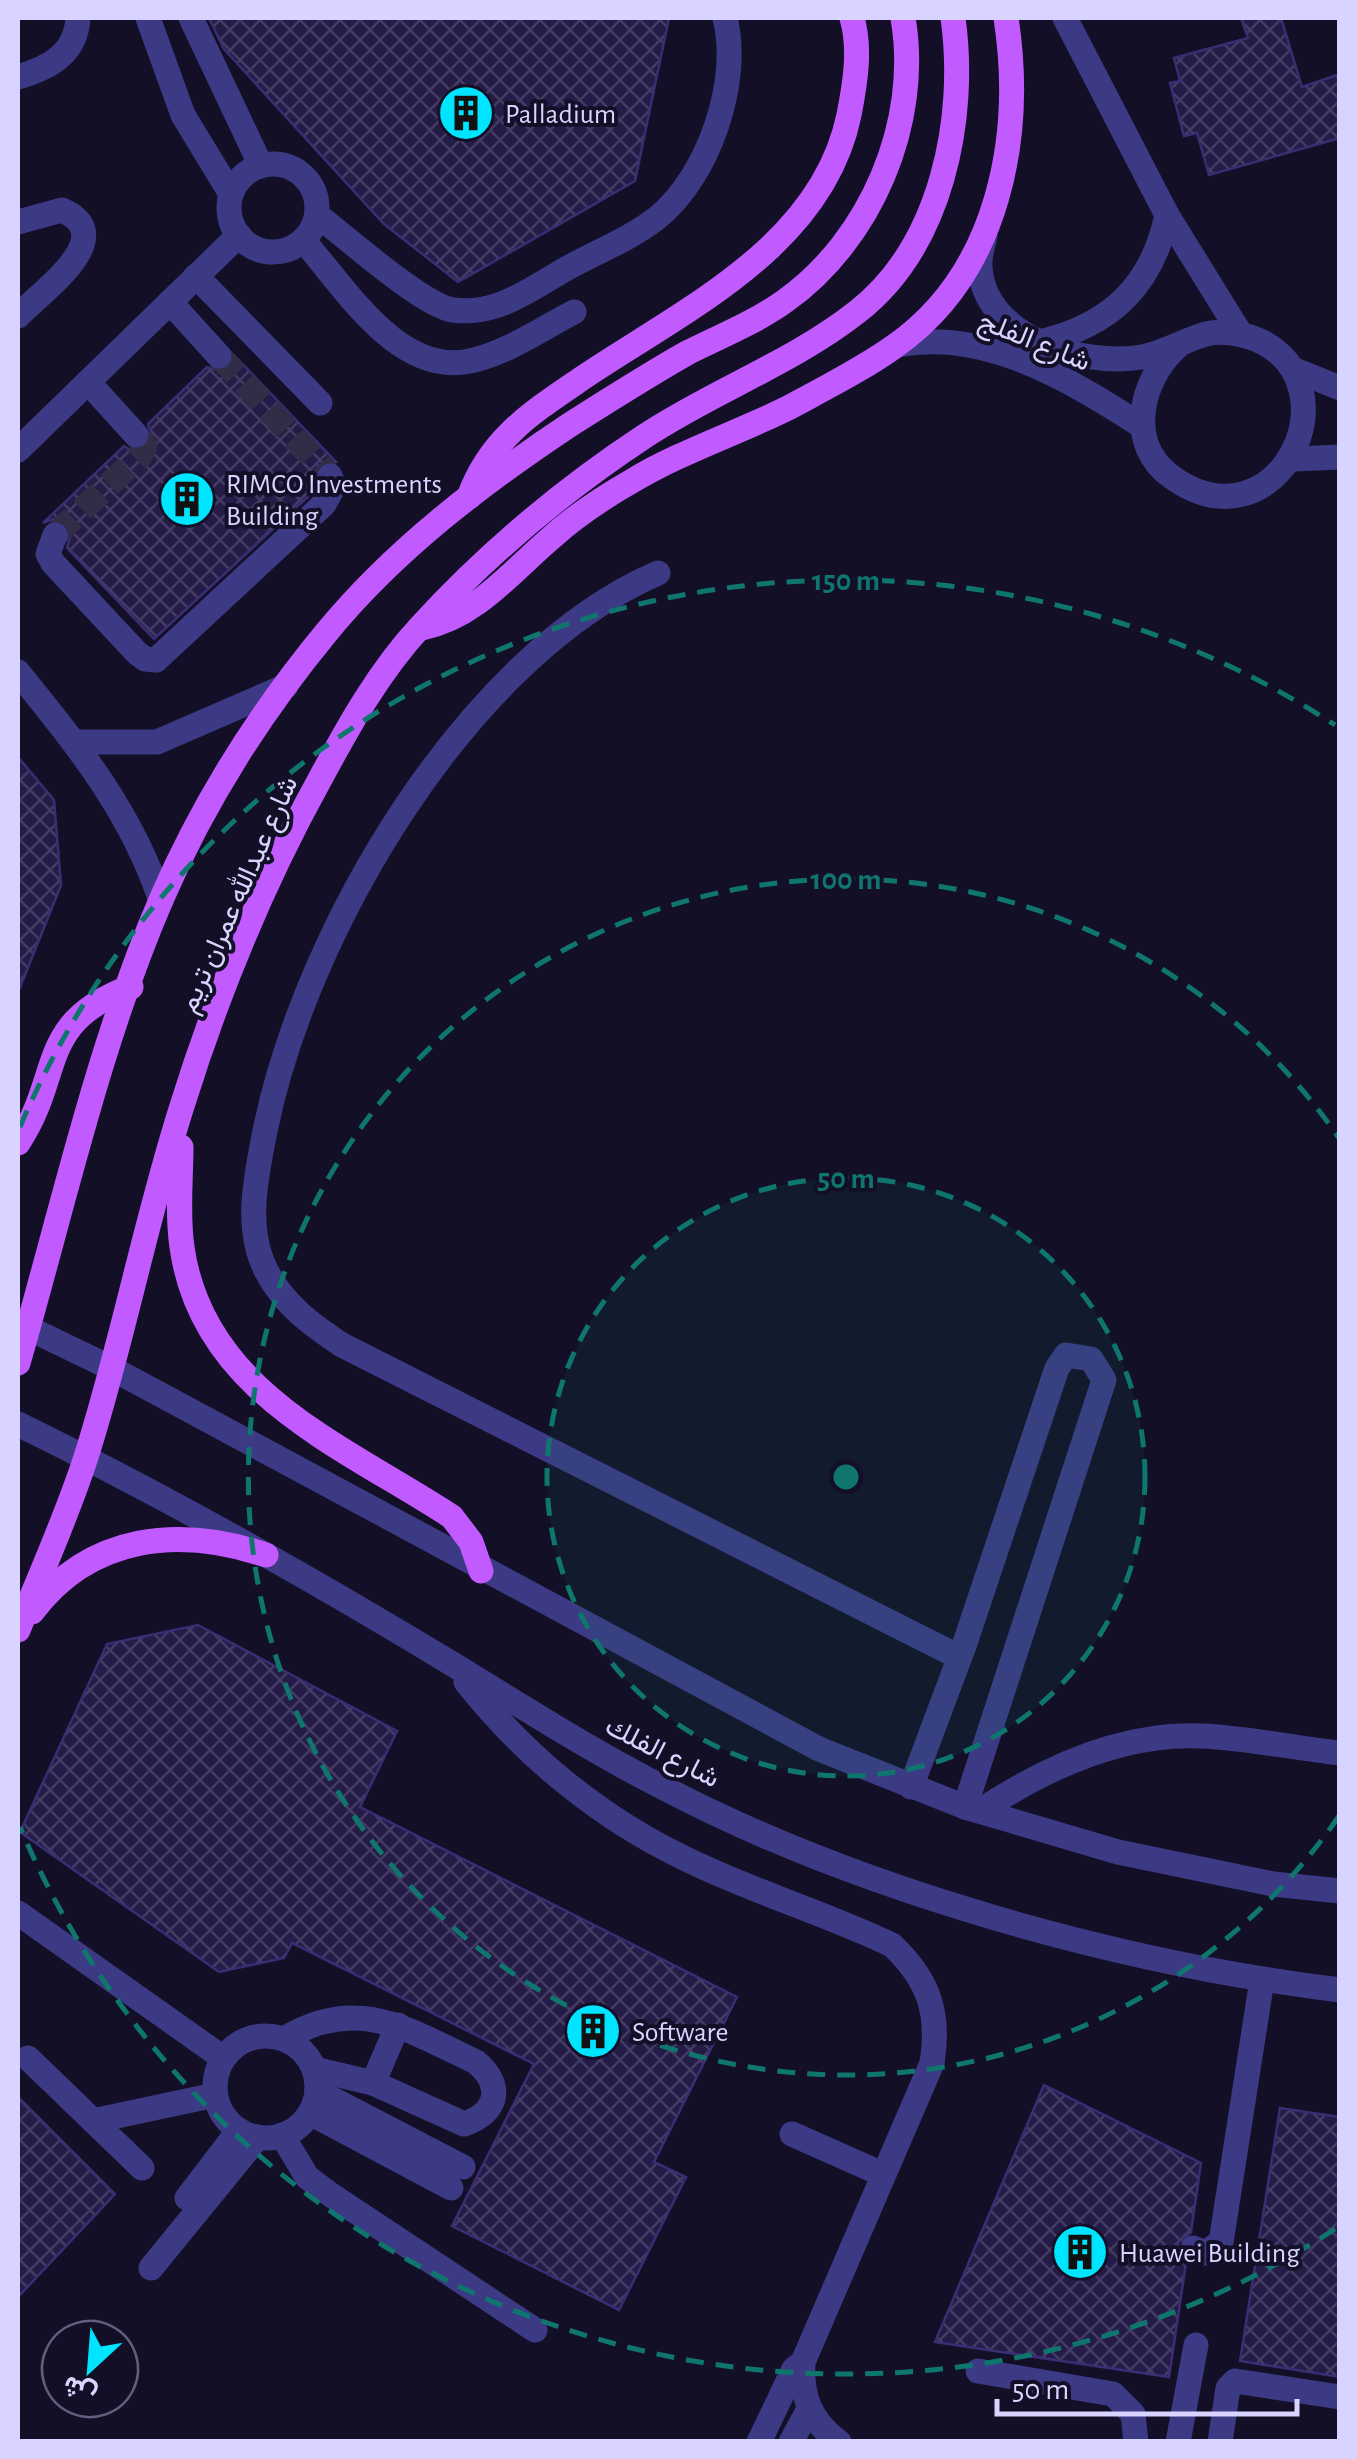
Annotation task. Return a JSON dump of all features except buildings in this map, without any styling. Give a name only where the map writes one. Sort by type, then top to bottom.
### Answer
[{"type":"main road","points":[[469,497],[480,466],[499,440],[523,418],[764,256],[799,220],[827,178],[846,131],[856,82],[852,18]]},
{"type":"main road","name":"شارع عبدالله عمران تريم","points":[[18,1363],[22,1326],[86,1119],[161,901],[218,790],[286,686],[370,584],[469,497],[600,406],[784,302],[830,261],[866,212],[891,158],[905,99],[903,18]]},
{"type":"main road","name":"شارع عبدالله عمران تريم","points":[[18,1631],[86,1457],[181,1108],[230,970],[289,835],[358,711],[418,629],[488,556],[566,490],[650,432],[800,351],[861,310],[906,256],[939,193],[956,124],[958,54],[953,18]]},
{"type":"main road","points":[[418,629],[466,612],[554,534],[630,481],[788,408],[897,345],[929,316],[961,276],[986,231],[1003,183],[1013,128],[1014,72],[1006,18]]},
{"type":"main road","points":[[18,1143],[38,1103],[58,1041],[77,1016],[102,998],[131,987]]},
{"type":"main road","points":[[181,1108],[182,1246],[194,1298],[217,1343],[248,1382],[286,1414],[452,1517],[471,1542],[481,1571]]},
{"type":"main road","points":[[18,1631],[45,1595],[83,1565],[131,1545],[174,1537],[222,1540],[266,1555]]},
{"type":"street","points":[[18,78],[55,62],[70,47],[78,18]]},
{"type":"street","points":[[148,18],[183,115],[231,194]]},
{"type":"street","points":[[191,18],[261,166]]},
{"type":"street","points":[[317,215],[447,310],[480,312],[511,300],[658,217],[690,179],[712,134],[726,88],[730,38],[725,18]]},
{"type":"street","points":[[1066,18],[1167,215],[1240,333]]},
{"type":"street","points":[[279,164],[295,170],[316,197],[317,215],[304,240],[291,248],[263,251],[239,235],[229,208],[231,194],[248,171],[261,166],[279,164]]},
{"type":"street","points":[[18,222],[62,210],[80,222],[84,233],[80,254],[18,316]]},
{"type":"street","points":[[1039,342],[1071,334],[1126,301],[1153,262],[1167,215]]},
{"type":"street","name":"شارع الفلج","points":[[986,231],[980,267],[987,291],[1000,313],[1039,342],[1073,354],[1106,358],[1140,357],[1177,347]]},
{"type":"street","points":[[18,450],[239,235]]},
{"type":"street","points":[[304,240],[390,337],[426,358],[451,364],[487,356],[574,312]]},
{"type":"street","points":[[196,276],[320,404]]},
{"type":"street","points":[[170,302],[219,356]]},
{"type":"street","points":[[1240,333],[1271,346],[1294,370],[1306,399],[1307,430],[1295,459],[1270,484],[1236,497],[1201,494],[1170,476],[1152,454],[1142,426],[1148,382],[1177,347],[1207,334],[1240,333]]},
{"type":"street","name":"شارع الفلج","points":[[897,345],[940,340],[981,347],[1074,385],[1142,426]]},
{"type":"street","points":[[1294,370],[1340,388]]},
{"type":"street","points":[[88,382],[136,435]]},
{"type":"street","points":[[1295,459],[1340,457]]},
{"type":"street","points":[[55,535],[48,554],[53,563],[145,660],[156,660],[324,504],[334,486],[330,476]]},
{"type":"street","points":[[658,573],[616,591],[564,632],[492,701],[428,776],[352,892],[294,1025],[272,1094],[252,1219],[266,1271],[297,1315],[342,1346],[959,1657]]},
{"type":"street","points":[[18,672],[123,811],[145,855],[161,901]]},
{"type":"street","points":[[74,742],[109,746],[157,742],[286,686]]},
{"type":"street","points":[[22,1326],[111,1368],[481,1571],[819,1749],[973,1809],[1118,1852],[1273,1884],[1340,1891]]},
{"type":"street","points":[[910,1787],[959,1657],[1057,1368],[1066,1355],[1091,1360],[1104,1380],[973,1809]]},
{"type":"street","name":"شارع الفلك","points":[[18,1424],[266,1555],[557,1730],[650,1781],[779,1840],[865,1873],[1041,1929],[1150,1958],[1262,1980],[1340,1990]]},
{"type":"street","points":[[453,1665],[499,1722],[556,1775],[618,1821],[684,1859],[892,1946],[916,1968],[931,1998],[937,2030],[925,2079],[803,2362],[802,2385],[809,2408],[824,2430],[840,2442]]},
{"type":"street","points":[[973,1809],[1056,1767],[1131,1743],[1201,1736],[1340,1753]]},
{"type":"street","points":[[18,1913],[223,2058]]},
{"type":"street","points":[[1193,2248],[1215,2250],[1221,2242],[1262,1980]]},
{"type":"street","points":[[145,2263],[260,2134],[314,2091],[373,2083],[464,2124],[480,2119],[492,2106],[496,2089],[490,2073],[398,2024],[375,2018],[339,2017],[304,2026],[284,2038]]},
{"type":"street","points":[[373,2083],[398,2024]]},
{"type":"street","points":[[218,2102],[223,2058],[239,2042],[262,2036],[284,2038],[302,2050],[314,2091],[457,2177]]},
{"type":"street","points":[[28,2058],[142,2168]]},
{"type":"street","points":[[99,2126],[218,2102],[293,2158],[319,2186],[535,2330]]},
{"type":"street","points":[[792,2134],[882,2174]]},
{"type":"street","points":[[1178,2442],[1196,2345]]},
{"type":"street","points":[[759,2442],[794,2370],[803,2362]]},
{"type":"street","points":[[978,2371],[1114,2394],[1133,2414],[1136,2442]]},
{"type":"street","points":[[1220,2442],[1228,2388],[1236,2381],[1340,2397]]},
{"type":"street","points":[[1236,2442],[1245,2382]]},
{"type":"street","points":[[791,2442],[809,2408]]},
{"type":"tunnel","points":[[219,356],[330,476]]},
{"type":"tunnel","points":[[55,535],[140,456],[145,446],[136,435]]},
{"type":"place","name":"Palladium","points":[[466,113]]},
{"type":"place","name":"RIMCO Investments Building","points":[[187,499]]},
{"type":"place","name":"Software","points":[[593,2031]]},
{"type":"place","name":"Huawei Building","points":[[1080,2252]]}]
